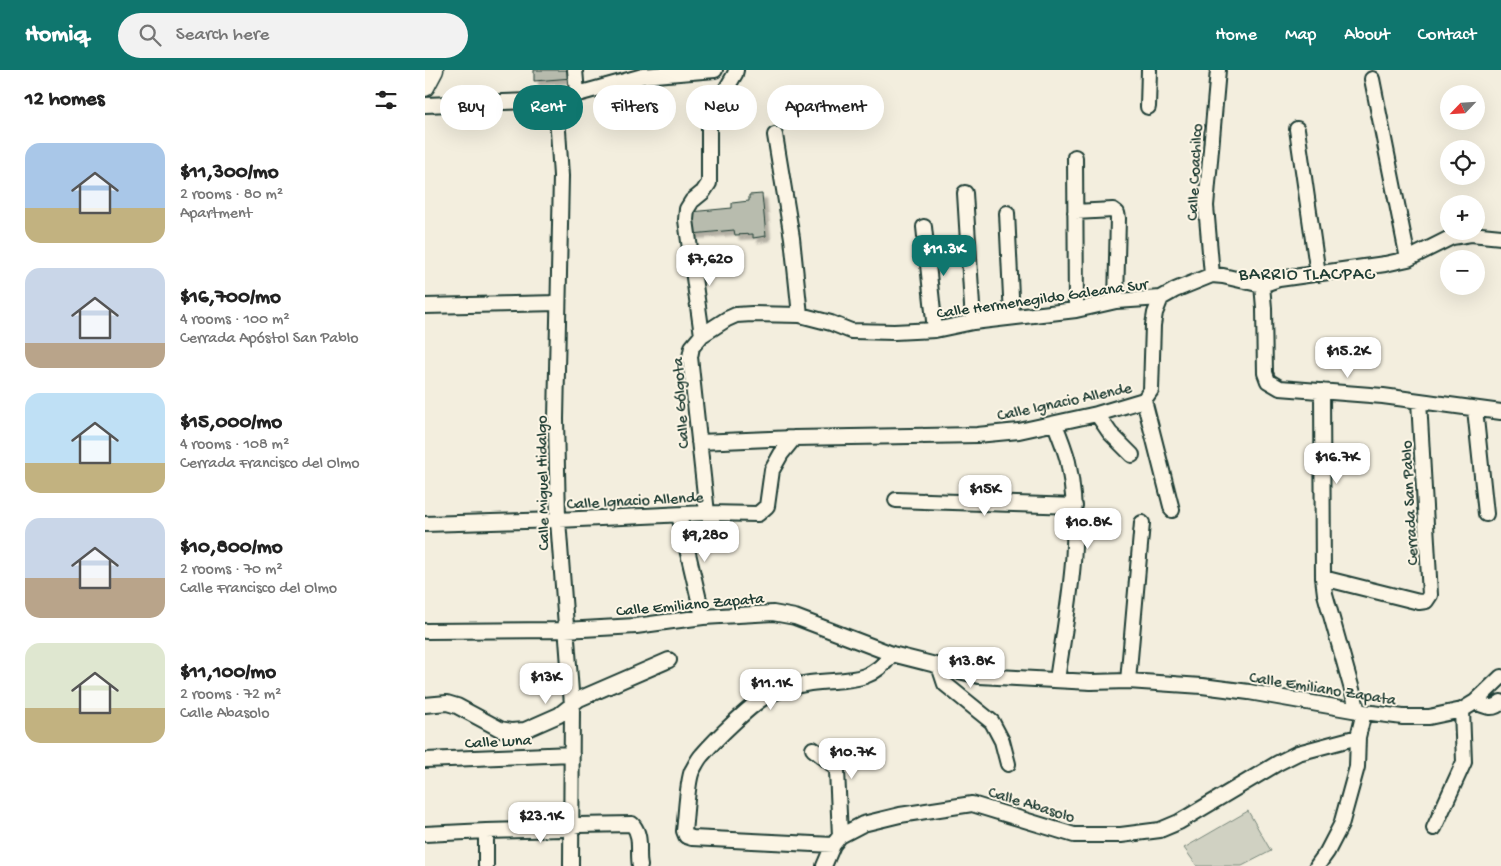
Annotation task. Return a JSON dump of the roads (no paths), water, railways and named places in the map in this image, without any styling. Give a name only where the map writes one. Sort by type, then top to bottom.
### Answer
[{"type":"main road","points":[[425,87],[434,70]]},
{"type":"street","points":[[575,70],[576,85]]},
{"type":"street","points":[[583,91],[643,76],[715,70]]},
{"type":"street","points":[[703,335],[687,228],[687,208],[709,183],[709,124],[736,70]]},
{"type":"street","points":[[1148,107],[1149,70]]},
{"type":"street","name":"Calle Coachilco","points":[[1212,275],[1206,206],[1218,70]]},
{"type":"street","points":[[1372,79],[1408,259]]},
{"type":"street","points":[[425,105],[513,102]]},
{"type":"street","points":[[1297,129],[1318,274]]},
{"type":"street","name":"Calle Miguel Hidalgo","points":[[558,130],[561,176],[556,419],[558,520],[572,705],[571,866]]},
{"type":"street","points":[[775,135],[792,238],[800,316]]},
{"type":"street","points":[[1075,157],[1076,310]]},
{"type":"street","points":[[965,193],[973,322]]},
{"type":"street","points":[[1075,212],[1113,210],[1117,213],[1116,301]]},
{"type":"street","points":[[1007,213],[1012,317]]},
{"type":"street","points":[[924,227],[935,330]]},
{"type":"street","points":[[1212,275],[1262,285],[1279,279],[1408,259],[1452,237],[1471,234],[1501,237]]},
{"type":"street","name":"Calle Hermenegildo Galeana Sur","points":[[703,335],[736,315],[752,314],[800,316],[831,323],[851,331],[894,332],[935,330],[973,322],[1076,310],[1116,301],[1161,298],[1175,290],[1212,275]]},
{"type":"street","points":[[1262,285],[1265,373],[1268,381],[1280,388],[1383,396],[1501,412]]},
{"type":"street","name":"Calle Ignacio Allende","points":[[699,442],[794,438],[977,435],[1019,431],[1055,424],[1144,400],[1151,390],[1153,325],[1161,298]]},
{"type":"street","points":[[425,306],[558,303]]},
{"type":"street","name":"Calle Gólgota","points":[[703,335],[692,347],[690,357],[707,513]]},
{"type":"street","points":[[1317,866],[1327,852],[1341,825],[1357,767],[1361,712],[1325,594],[1323,578],[1322,391]]},
{"type":"street","points":[[1144,400],[1172,510]]},
{"type":"street","name":"Cerrada San Pablo","points":[[1323,578],[1419,602],[1427,602],[1430,595],[1419,401]]},
{"type":"street","points":[[1475,409],[1486,514]]},
{"type":"street","points":[[1097,414],[1111,433],[1132,455]]},
{"type":"street","points":[[1055,424],[1069,464],[1075,506],[1073,579],[1057,680]]},
{"type":"street","name":"Calle Ignacio Allende","points":[[425,524],[707,513],[758,514],[767,506],[772,470],[781,454],[794,438]]},
{"type":"street","points":[[896,500],[1075,506]]},
{"type":"street","points":[[679,515],[703,617]]},
{"type":"street","points":[[1128,681],[1142,523]]},
{"type":"street","name":"Calle Emiliano Zapata","points":[[425,631],[565,630],[635,626],[703,617],[773,613],[795,617],[892,654],[979,676],[1019,680],[1128,681],[1202,686],[1403,717],[1429,717],[1462,710],[1475,702],[1501,678]]},
{"type":"street","points":[[837,840],[692,838],[686,836],[684,831],[691,773],[701,756],[744,714],[769,695],[811,682],[839,682],[872,674],[885,664],[892,654]]},
{"type":"street","points":[[425,705],[447,704],[457,706],[500,729],[511,731],[525,730],[559,715],[579,699],[669,660]]},
{"type":"street","points":[[939,666],[945,684],[992,722],[1002,741],[1008,764]]},
{"type":"street","points":[[1475,702],[1490,708],[1498,706],[1501,702]]},
{"type":"street","points":[[1435,828],[1464,762],[1462,710]]},
{"type":"street","name":"Calle Abasolo","points":[[837,840],[863,824],[900,815],[972,804],[1074,835],[1121,835],[1160,830],[1179,822],[1262,772],[1298,753],[1358,737]]},
{"type":"street","points":[[813,749],[837,770],[837,840],[824,866]]},
{"type":"street","name":"Calle Luna","points":[[425,760],[572,754]]},
{"type":"street","points":[[425,834],[562,829],[578,825],[632,824],[637,830],[639,838],[640,866]]},
{"type":"street","points":[[486,831],[486,866]]},
{"type":"district","name":"BARRIO TLACPAC","points":[[1307,273]]}]
